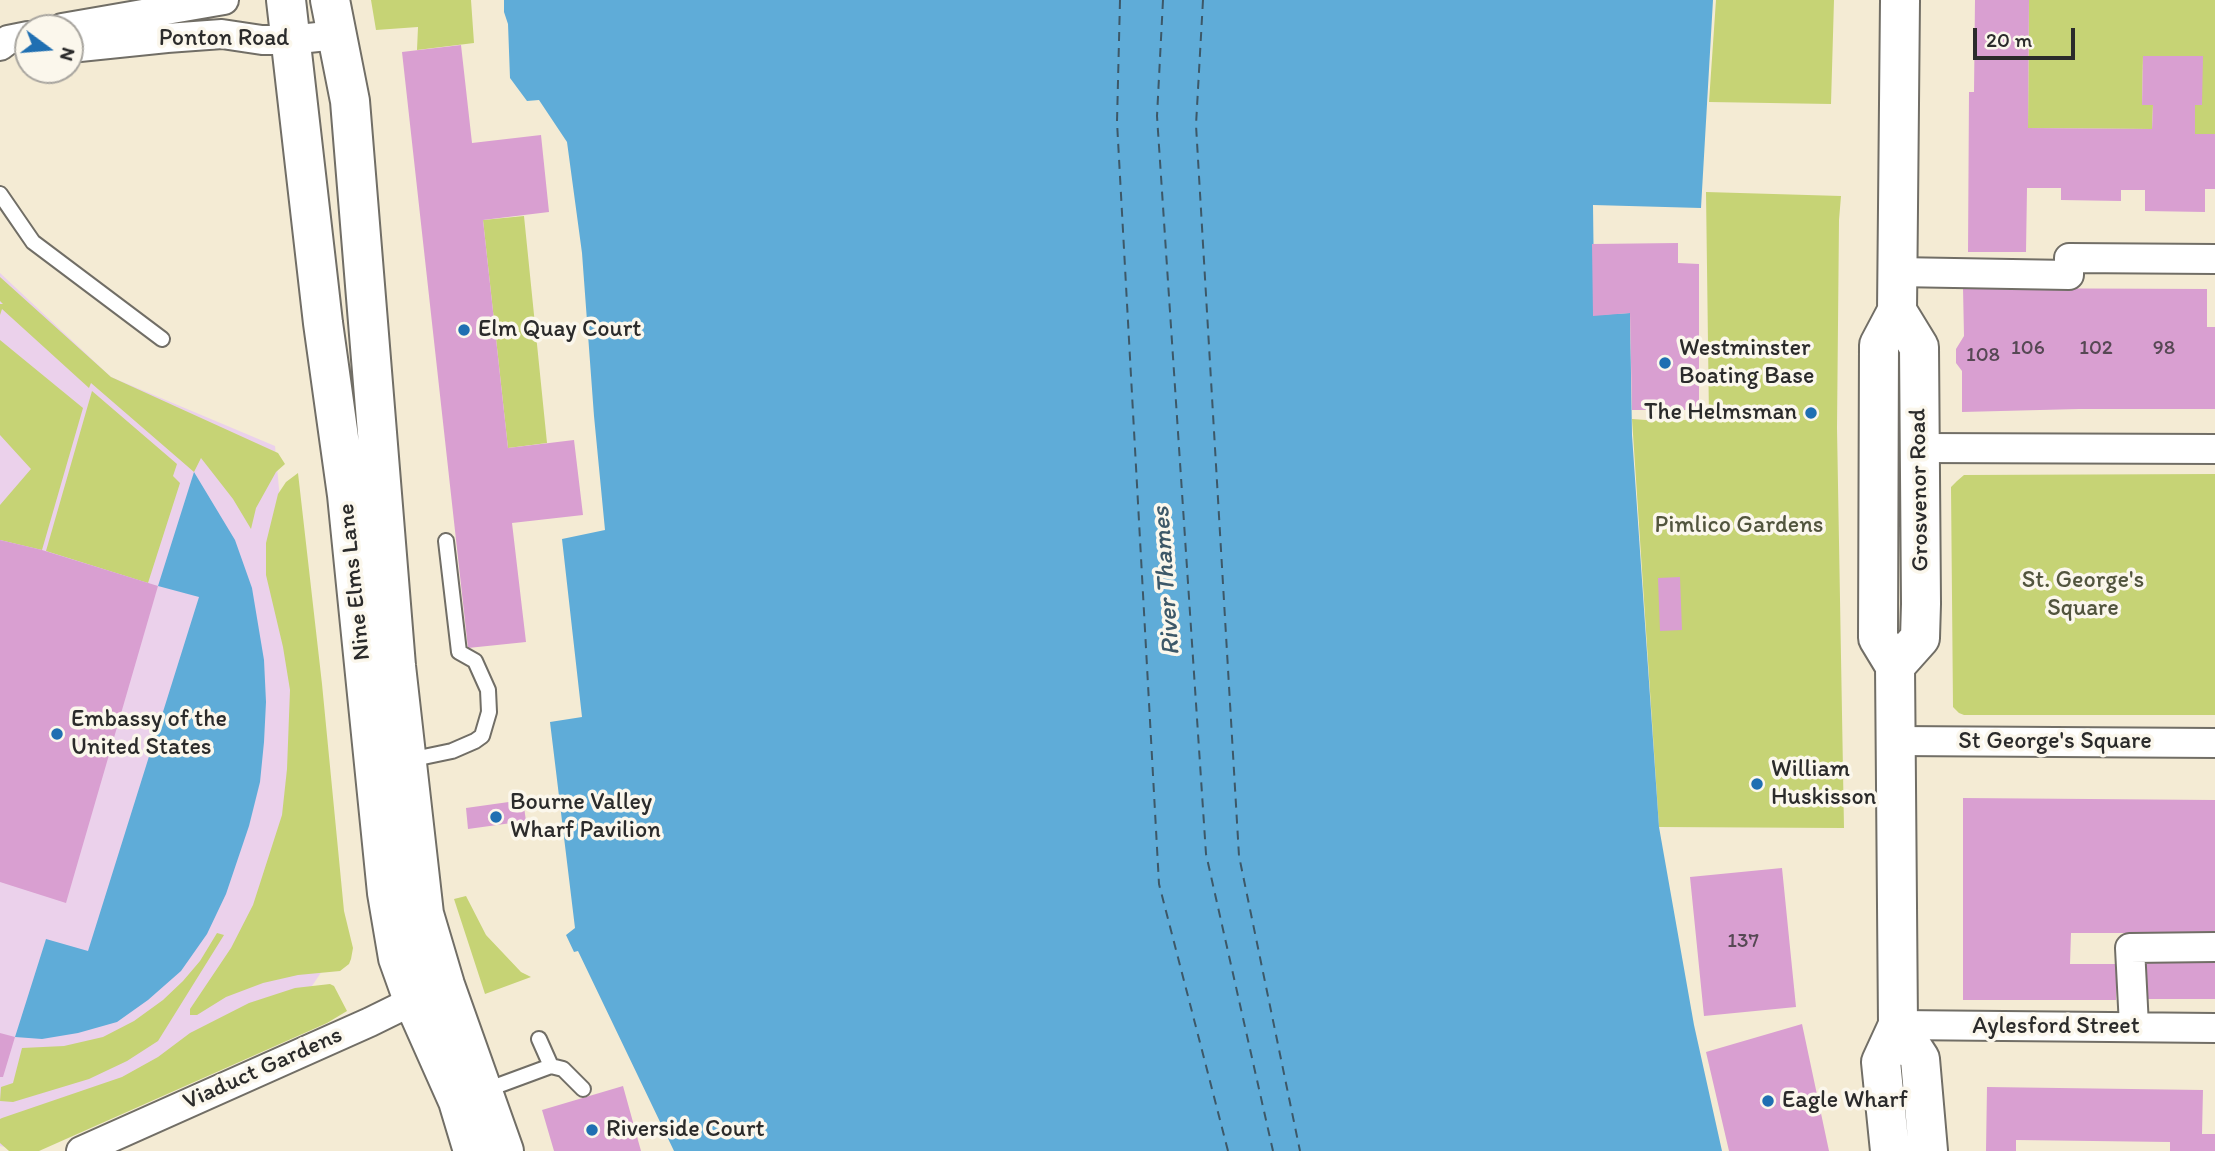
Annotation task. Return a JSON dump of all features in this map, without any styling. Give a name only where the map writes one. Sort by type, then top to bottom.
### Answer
[{"type":"highway","name":"Nine Elms Lane","points":[[286,0],[347,495],[390,766]]},
{"type":"highway","name":"Grosvenor Road","points":[[1890,1151],[1881,1062],[1898,1025],[1895,666],[1878,638],[1879,345],[1897,311],[1900,0]]},
{"type":"highway","name":"Nine Elms Lane","points":[[333,18],[351,118],[396,666],[387,893],[398,958],[429,993],[471,1096],[504,1151]]},
{"type":"highway","name":"Grosvenor Road","points":[[1895,666],[1920,638],[1919,347],[1897,311]]},
{"type":"highway","points":[[1898,1025],[1920,1059],[1928,1151]]},
{"type":"highway","name":"Nine Elms Lane","points":[[471,1096],[473,1151]]},
{"type":"street","name":"Ponton Road","points":[[84,24],[224,0]]},
{"type":"street","name":"Ponton Road","points":[[84,47],[222,34],[262,40],[289,40],[333,18]]},
{"type":"street","points":[[1897,272],[2069,275],[2069,258],[2215,259]]},
{"type":"street","points":[[1920,447],[2215,449]]},
{"type":"street","name":"St George's Square","points":[[1896,741],[2215,743]]},
{"type":"street","points":[[2134,1026],[2130,948],[2215,947]]},
{"type":"street","name":"Viaduct Gardens","points":[[81,1151],[429,993]]},
{"type":"street","name":"Aylesford Street","points":[[1898,1025],[2215,1028]]},
{"type":"lane","points":[[0,194],[33,242],[162,339]]},
{"type":"lane","points":[[390,766],[452,751],[475,741],[482,736],[489,712],[488,690],[475,661],[459,652],[446,541]]},
{"type":"lane","points":[[538,1039],[551,1066]]},
{"type":"lane","points":[[471,1096],[551,1066],[563,1069],[583,1089]]},
{"type":"shaded area","points":[[0,273],[111,377],[275,446],[324,968],[282,1031],[18,1150],[0,1146]]},
{"type":"green space","points":[[371,0],[471,0],[474,43],[417,50],[418,27],[376,30]]},
{"type":"green space","points":[[1716,0],[1834,0],[1831,104],[1709,102]]},
{"type":"green space","points":[[2029,0],[2215,0],[2215,134],[2195,134],[2195,105],[2202,104],[2202,56],[2143,56],[2142,104],[2153,105],[2152,129],[2028,128]]},
{"type":"green space","name":"Pimlico Gardens","points":[[1706,192],[1841,196],[1837,428],[1844,828],[1659,827],[1632,419],[1709,419]]},
{"type":"green space","points":[[524,216],[547,443],[508,448],[483,220]]},
{"type":"green space","points":[[0,277],[111,377],[278,453],[285,464],[276,472],[256,508],[251,529],[233,499],[201,458],[194,472],[91,383],[89,388],[2,309],[0,315],[0,304],[3,304],[0,301]]},
{"type":"green space","points":[[0,340],[83,408],[42,550],[0,540],[0,505],[31,469],[0,435]]},
{"type":"green space","points":[[92,391],[177,464],[173,476],[180,483],[148,583],[46,551]]},
{"type":"green space","points":[[298,473],[344,911],[353,948],[351,959],[340,971],[298,975],[263,983],[226,997],[197,1015],[190,1015],[190,1009],[231,948],[253,905],[282,815],[290,690],[266,575],[266,543],[278,494],[286,482]]},
{"type":"green space","name":"St. George's Square","points":[[2215,474],[2215,715],[1964,715],[1953,707],[1951,487],[1957,481],[1964,475]]},
{"type":"green space","points":[[466,896],[486,935],[521,972],[531,977],[485,994],[454,899]]},
{"type":"green space","points":[[217,933],[224,935],[158,1041],[127,1061],[89,1079],[13,1102],[0,1101],[1,1087],[13,1083],[22,1048],[64,1046],[103,1037],[134,1021],[183,981],[200,961]]},
{"type":"green space","points":[[330,984],[334,986],[347,1011],[327,1023],[39,1151],[9,1151],[0,1143],[2,1118],[122,1077],[158,1057],[190,1033],[249,1003],[295,988]]},
{"type":"water","name":"River Thames","points":[[504,0],[1713,0],[1701,208],[1593,205],[1595,315],[1630,313],[1632,435],[1659,827],[1694,1025],[1722,1151],[674,1151],[578,951],[574,952],[566,935],[575,928],[550,722],[582,717],[562,539],[605,530],[582,253],[567,142],[539,100],[527,101],[510,78],[508,24]]},
{"type":"water","points":[[194,472],[235,540],[252,588],[264,660],[264,742],[260,782],[249,826],[226,894],[207,934],[181,971],[148,1000],[117,1022],[78,1033],[42,1039],[15,1037],[46,939],[88,951],[199,597],[158,586]]},
{"type":"building","points":[[1975,0],[2029,0],[2028,128],[2152,129],[2153,105],[2142,105],[2143,56],[2203,56],[2202,105],[2195,105],[2195,134],[2215,134],[2215,189],[2205,189],[2205,212],[2145,211],[2145,190],[2121,190],[2121,201],[2061,200],[2061,188],[2027,188],[2026,252],[1968,252],[1969,92],[1974,92]]},
{"type":"building","name":"Elm Quay Court","points":[[461,45],[472,143],[541,135],[549,212],[483,220],[508,448],[574,440],[583,515],[512,523],[526,642],[468,648],[402,52]]},
{"type":"building","name":"Westminster Boating Base","points":[[1678,243],[1678,263],[1699,264],[1699,410],[1632,410],[1630,313],[1593,316],[1592,244]]},
{"type":"building","points":[[1963,288],[2207,289],[2207,327],[2215,327],[2215,409],[1962,412],[1962,371],[1956,363],[1956,349],[1964,336]]},
{"type":"building","name":"Embassy of the United States","points":[[0,540],[42,550],[158,586],[66,903],[0,882]]},
{"type":"building","points":[[1680,577],[1682,630],[1660,631],[1658,578]]},
{"type":"building","points":[[1963,798],[2215,800],[2215,933],[2071,933],[2070,964],[2117,964],[2116,1000],[1963,1000]]},
{"type":"building","name":"Bourne Valley Wharf Pavilion","points":[[523,800],[526,821],[468,829],[466,808]]},
{"type":"building","points":[[1782,868],[1796,1007],[1704,1016],[1690,877]]},
{"type":"building","points":[[2145,960],[2215,961],[2215,999],[2145,999]]},
{"type":"building","name":"Eagle Wharf","points":[[1802,1024],[1829,1151],[1729,1151],[1706,1052]]},
{"type":"building","points":[[0,1033],[15,1037],[3,1077],[0,1077]]},
{"type":"building","name":"Riverside Court","points":[[623,1086],[641,1151],[554,1151],[542,1110]]},
{"type":"building","points":[[1987,1087],[2203,1090],[2202,1134],[2215,1134],[2215,1151],[2170,1151],[2170,1142],[2016,1140],[2016,1151],[1986,1151]]},
{"type":"ferry route","points":[[1120,0],[1117,122],[1159,884],[1228,1151]]},
{"type":"ferry route","points":[[1163,0],[1157,116],[1206,854],[1273,1151]]},
{"type":"ferry route","points":[[1203,0],[1196,125],[1239,856],[1300,1151]]},
{"type":"place","name":"Elm Quay Court","points":[[464,330]]},
{"type":"place","name":"Westminster Boating Base","points":[[1665,363]]},
{"type":"place","name":"The Helmsman","points":[[1811,413]]},
{"type":"place","name":"Embassy of the United States","points":[[57,734]]},
{"type":"place","name":"William Huskisson","points":[[1757,784]]},
{"type":"place","name":"Bourne Valley Wharf Pavilion","points":[[496,817]]},
{"type":"place","name":"Eagle Wharf","points":[[1768,1101]]},
{"type":"place","name":"Riverside Court","points":[[592,1130]]}]
